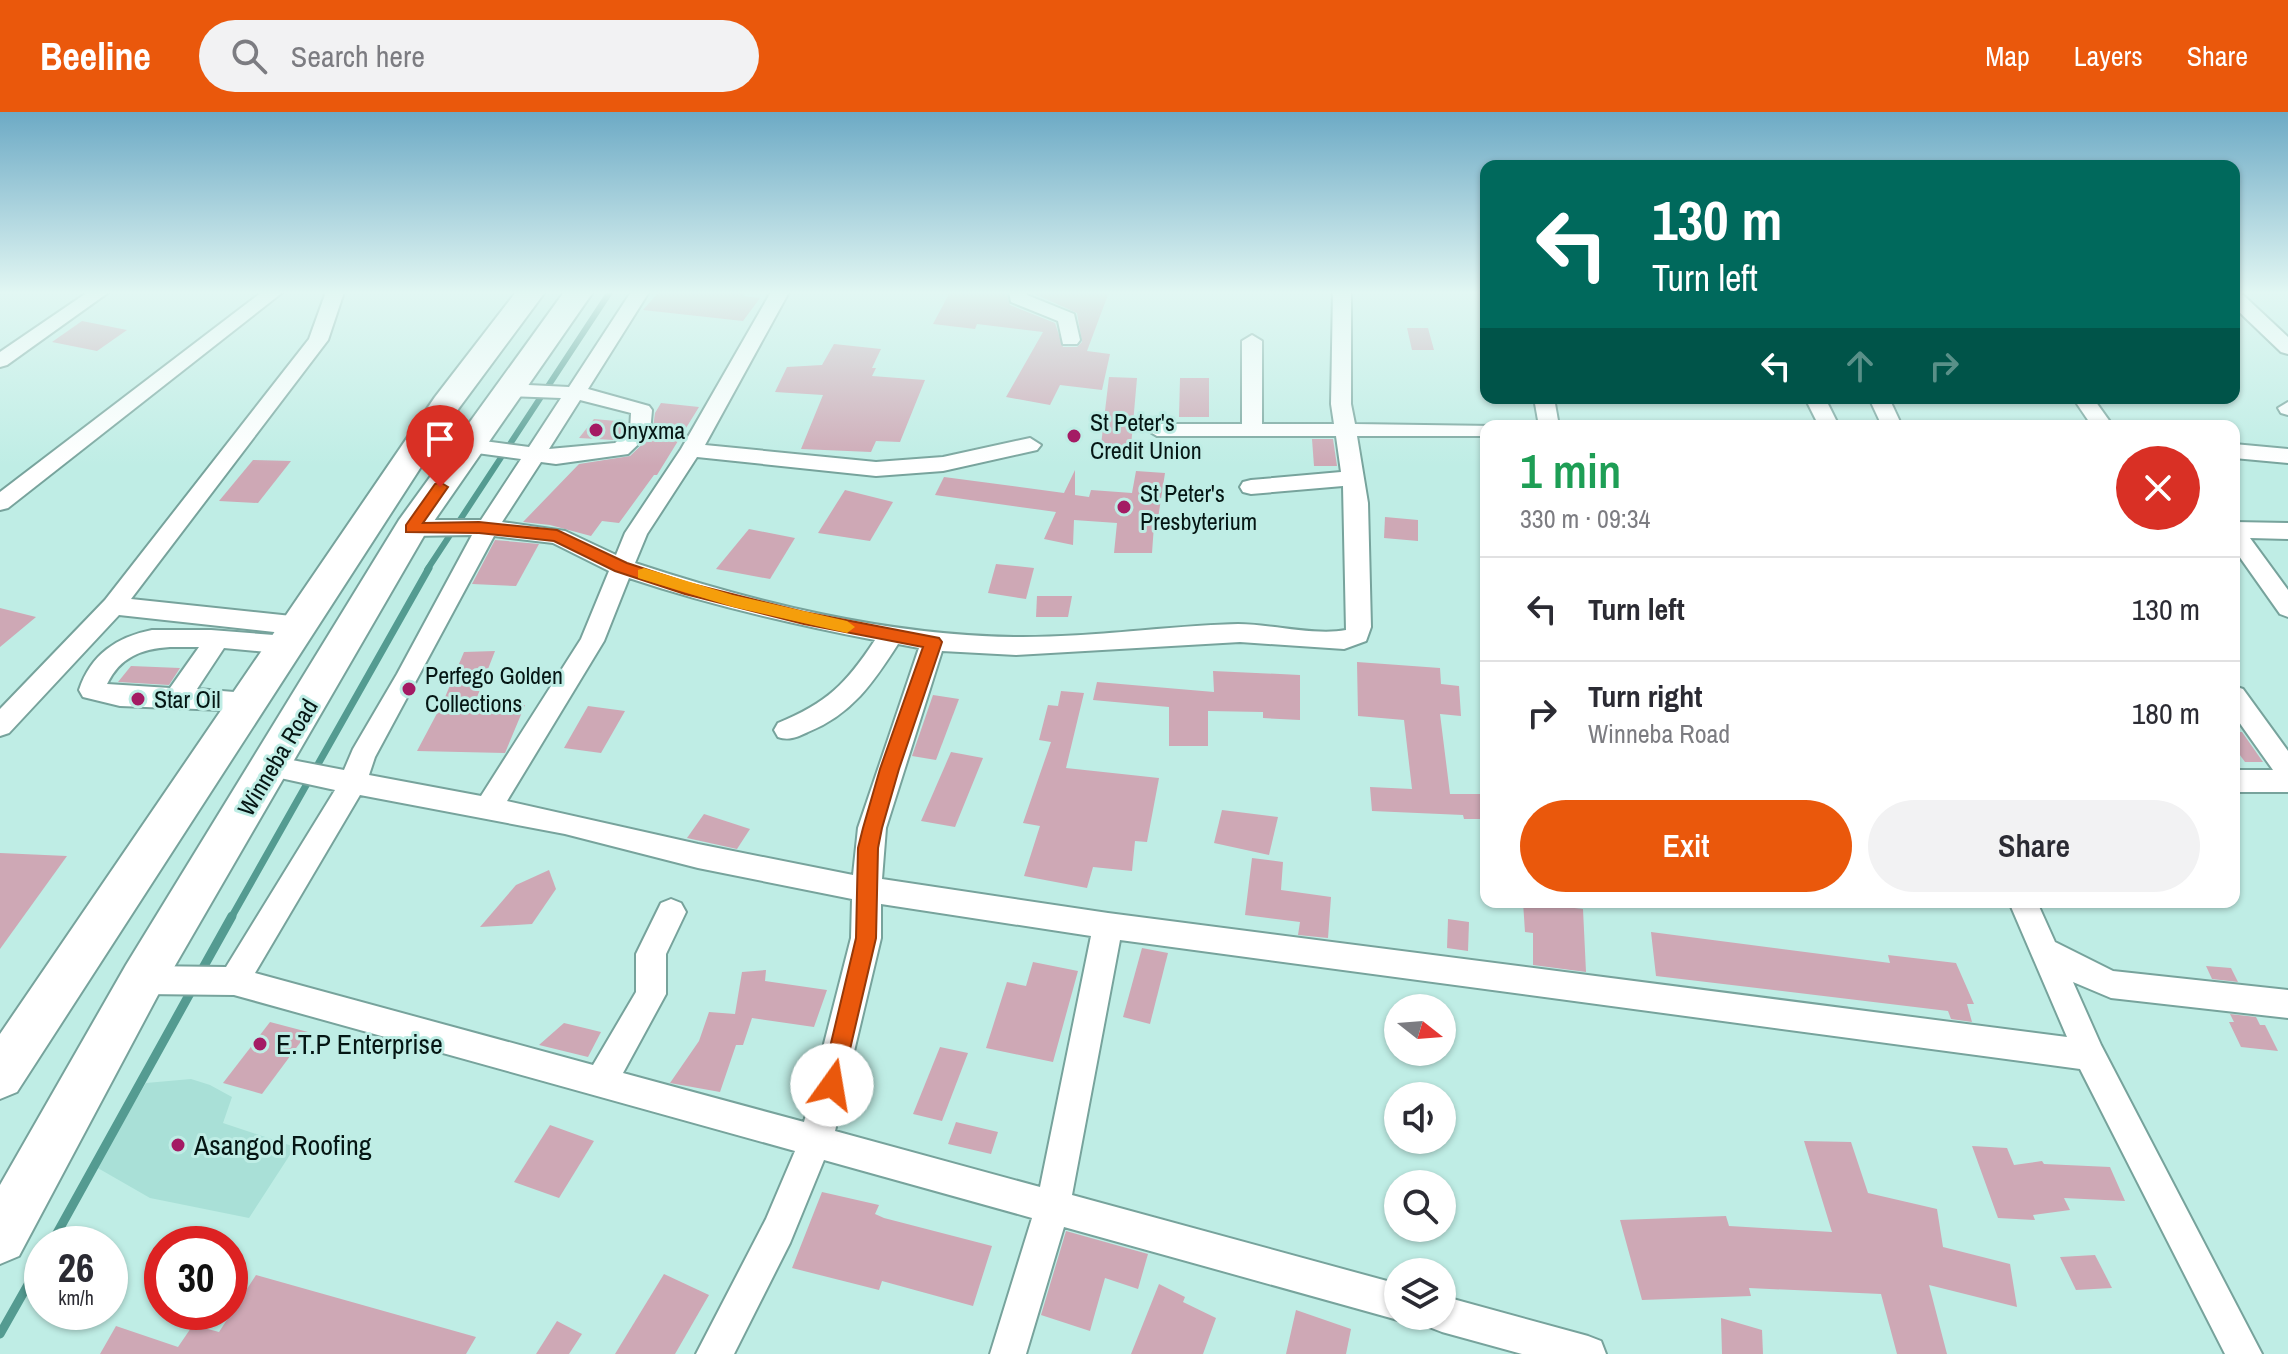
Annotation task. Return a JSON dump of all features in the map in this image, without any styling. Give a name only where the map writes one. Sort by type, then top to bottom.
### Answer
[{"type":"highway","points":[[6,1059],[294,636],[446,404],[487,350]]},
{"type":"highway","name":"Winneba Road","points":[[0,1237],[142,980],[411,528],[537,350]]},
{"type":"highway","points":[[222,739],[278,756]]},
{"type":"street","points":[[0,503],[199,350]]},
{"type":"street","points":[[0,726],[113,606],[310,350]]},
{"type":"street","points":[[234,981],[353,783],[362,756],[407,679],[487,528],[604,350]]},
{"type":"street","points":[[487,809],[592,641],[636,533],[691,450],[747,350]]},
{"type":"street","points":[[1252,350],[1252,430]]},
{"type":"street","points":[[411,528],[487,528],[557,536],[621,567],[733,601],[891,636],[933,642],[1016,646],[1240,633],[1344,640],[1357,635],[1359,627],[1357,503],[1343,430],[1342,350]]},
{"type":"street","points":[[469,446],[556,457],[621,449],[640,433],[642,410],[623,401],[577,393],[508,390]]},
{"type":"street","points":[[1157,430],[1480,430]]},
{"type":"street","points":[[691,450],[876,469],[943,464],[1030,445]]},
{"type":"street","points":[[2240,452],[2288,456]]},
{"type":"street","points":[[1251,487],[1352,478]]},
{"type":"street","points":[[2240,531],[2288,531]]},
{"type":"street","points":[[2240,540],[2288,608]]},
{"type":"street","points":[[113,606],[294,636]]},
{"type":"street","points":[[249,701],[101,694],[92,690],[114,655],[138,641],[294,636]]},
{"type":"street","points":[[787,730],[825,716],[848,698],[891,636]]},
{"type":"street","points":[[178,697],[217,640]]},
{"type":"street","points":[[714,1354],[778,1231],[816,1140],[866,938],[868,848],[872,828],[933,642]]},
{"type":"street","points":[[2240,704],[2288,771]]},
{"type":"street","points":[[278,756],[353,783],[565,823],[698,856],[869,890],[1108,926],[2090,1055]]},
{"type":"street","points":[[2240,781],[2288,781]]},
{"type":"street","points":[[2026,908],[2090,1055],[2244,1354]]},
{"type":"street","points":[[601,1081],[651,994],[651,954],[671,912]]},
{"type":"street","points":[[1008,1354],[1053,1206],[1108,926]]},
{"type":"street","points":[[2043,950],[2111,984],[2288,1004]]},
{"type":"street","points":[[142,980],[234,981],[1384,1298]]},
{"type":"street","points":[[1456,1318],[1588,1354]]},
{"type":"shaded area","points":[[191,1079],[232,1097],[223,1123],[295,1147],[249,1218],[150,1198],[96,1167],[146,1083]]},
{"type":"building","points":[[831,350],[881,350],[872,368],[876,368],[872,376],[925,380],[900,442],[876,441],[871,452],[801,449],[823,395],[775,392],[787,367],[822,365]]},
{"type":"building","points":[[1033,350],[1087,350],[1110,354],[1102,390],[1060,385],[1050,405],[1006,397]]},
{"type":"building","points":[[1109,377],[1137,378],[1131,446],[1101,445]]},
{"type":"building","points":[[1180,378],[1209,378],[1209,417],[1179,417]]},
{"type":"building","points":[[661,403],[699,407],[657,475],[619,523],[602,521],[591,536],[550,525],[523,522],[579,464],[630,456],[652,435],[655,413]]},
{"type":"building","points":[[594,419],[627,422],[627,430],[614,440],[579,438]]},
{"type":"building","points":[[1312,439],[1333,439],[1337,466],[1314,466]]},
{"type":"building","points":[[253,460],[291,461],[258,503],[219,501]]},
{"type":"building","points":[[1075,470],[1075,495],[1089,497],[1091,490],[1132,493],[1136,471],[1165,473],[1157,525],[1154,525],[1152,553],[1114,553],[1117,523],[1074,520],[1073,545],[1044,539],[1056,512],[935,495],[944,477],[1064,493]]},
{"type":"building","points":[[845,490],[893,502],[870,541],[818,533]]},
{"type":"building","points":[[1385,517],[1418,520],[1418,541],[1384,538]]},
{"type":"building","points":[[749,529],[795,538],[770,579],[716,569]]},
{"type":"building","points":[[495,540],[539,544],[516,586],[472,584]]},
{"type":"building","points":[[996,564],[1034,568],[1026,599],[988,593]]},
{"type":"building","points":[[1037,596],[1072,596],[1068,617],[1036,617]]},
{"type":"building","points":[[0,608],[36,617],[0,647]]},
{"type":"building","points":[[495,651],[474,705],[525,705],[505,753],[417,751],[443,702],[464,652]]},
{"type":"building","points":[[1357,662],[1440,668],[1441,684],[1459,686],[1461,716],[1440,714],[1450,794],[1480,794],[1480,819],[1464,819],[1463,815],[1372,811],[1370,787],[1412,789],[1404,720],[1358,716]]},
{"type":"building","points":[[131,666],[180,668],[169,685],[118,682]]},
{"type":"building","points":[[1213,671],[1300,675],[1300,720],[1263,718],[1263,712],[1208,711],[1208,746],[1169,746],[1169,707],[1093,700],[1097,682],[1214,692]]},
{"type":"building","points":[[1061,691],[1084,693],[1066,768],[1159,778],[1147,842],[1135,841],[1132,871],[1093,867],[1087,888],[1024,876],[1040,826],[1023,823],[1051,742],[1039,740],[1048,705],[1058,706]]},
{"type":"building","points":[[933,695],[959,699],[936,760],[912,756]]},
{"type":"building","points":[[588,706],[625,711],[601,753],[564,748]]},
{"type":"building","points":[[2240,732],[2263,762],[2245,762],[2240,755]]},
{"type":"building","points":[[951,752],[983,758],[955,827],[921,821]]},
{"type":"building","points":[[1222,810],[1278,817],[1269,855],[1214,843]]},
{"type":"building","points":[[704,814],[750,829],[737,849],[687,838]]},
{"type":"building","points":[[0,853],[67,856],[0,949]]},
{"type":"building","points":[[1252,858],[1283,862],[1281,890],[1331,897],[1328,938],[1298,935],[1300,922],[1245,915]]},
{"type":"building","points":[[549,870],[556,889],[532,924],[480,927],[516,885]]},
{"type":"building","points":[[1523,908],[1583,909],[1586,972],[1533,965],[1533,933],[1525,932]]},
{"type":"building","points":[[1448,919],[1469,922],[1468,951],[1447,948]]},
{"type":"building","points":[[1651,932],[1890,963],[1888,955],[1956,963],[1974,1004],[1967,1004],[1972,1022],[1951,1019],[1948,1011],[1656,976]]},
{"type":"building","points":[[1142,948],[1168,953],[1150,1024],[1123,1017]]},
{"type":"building","points":[[1033,962],[1078,971],[1053,1062],[986,1048],[1007,982],[1026,986]]},
{"type":"building","points":[[2206,966],[2231,968],[2238,982],[2212,979]]},
{"type":"building","points":[[766,970],[765,981],[827,990],[814,1027],[752,1018],[743,1045],[736,1045],[720,1092],[670,1083],[699,1041],[709,1012],[735,1014],[742,972]]},
{"type":"building","points":[[2230,1014],[2256,1017],[2260,1025],[2265,1025],[2278,1051],[2241,1047],[2229,1022],[2234,1022]]},
{"type":"building","points":[[270,1022],[308,1032],[262,1094],[223,1083]]},
{"type":"building","points":[[564,1023],[601,1032],[588,1057],[539,1045]]},
{"type":"building","points":[[940,1047],[968,1053],[942,1121],[913,1114]]},
{"type":"building","points":[[956,1122],[998,1132],[991,1154],[948,1144]]},
{"type":"building","points":[[550,1125],[594,1141],[559,1198],[514,1182]]},
{"type":"building","points":[[1804,1141],[1851,1142],[1868,1193],[1937,1209],[1943,1247],[2010,1264],[2017,1307],[1929,1285],[1947,1354],[1897,1354],[1881,1294],[1749,1288],[1751,1296],[1642,1300],[1620,1220],[1726,1216],[1729,1226],[1832,1232]]},
{"type":"building","points":[[1972,1146],[2007,1148],[2014,1165],[2042,1161],[2044,1164],[2110,1167],[2125,1201],[2064,1198],[2070,1210],[2033,1215],[2035,1220],[1998,1218]]},
{"type":"building","points":[[822,1192],[879,1205],[875,1214],[884,1218],[992,1246],[973,1306],[882,1281],[879,1290],[792,1268]]},
{"type":"building","points":[[1066,1231],[1148,1254],[1138,1289],[1105,1278],[1090,1331],[1041,1315]]},
{"type":"building","points":[[2095,1255],[2112,1288],[2076,1290],[2060,1257]]},
{"type":"building","points":[[664,1274],[709,1295],[675,1354],[615,1354]]},
{"type":"building","points":[[256,1275],[476,1337],[466,1354],[100,1354],[114,1330],[128,1330],[178,1347],[190,1330],[248,1330],[248,1287]]},
{"type":"building","points":[[1159,1284],[1185,1297],[1183,1302],[1216,1318],[1203,1354],[1131,1354]]},
{"type":"building","points":[[1296,1310],[1351,1329],[1346,1354],[1286,1354]]},
{"type":"building","points":[[1721,1318],[1762,1330],[1763,1354],[1722,1354]]},
{"type":"building","points":[[557,1321],[582,1334],[569,1354],[536,1354]]},
{"type":"waterway","points":[[427,570],[572,350]]},
{"type":"waterway","points":[[231,918],[429,568]]},
{"type":"waterway","points":[[199,975],[232,916]]},
{"type":"waterway","points":[[61,1226],[194,986]]},
{"type":"waterway","points":[[0,1334],[24,1292]]},
{"type":"slow traffic","points":[[644,574],[733,601],[847,627]]},
{"type":"place","name":"Onyxma","points":[[596,430]]},
{"type":"place","name":"St Peter's Credit Union","points":[[1074,436]]},
{"type":"place","name":"St Peter's Presbyterium","points":[[1124,507]]},
{"type":"place","name":"Perfego Golden Collections","points":[[409,689]]},
{"type":"place","name":"Star Oil","points":[[138,699]]},
{"type":"place","name":"E.T.P Enterprise","points":[[260,1044]]},
{"type":"place","name":"Asangod Roofing","points":[[178,1145]]},
{"type":"route","points":[[440,487],[411,528],[479,527],[557,536],[621,567],[685,588],[804,618],[933,642],[872,828],[867,863],[869,913],[866,938],[832,1085]]}]
